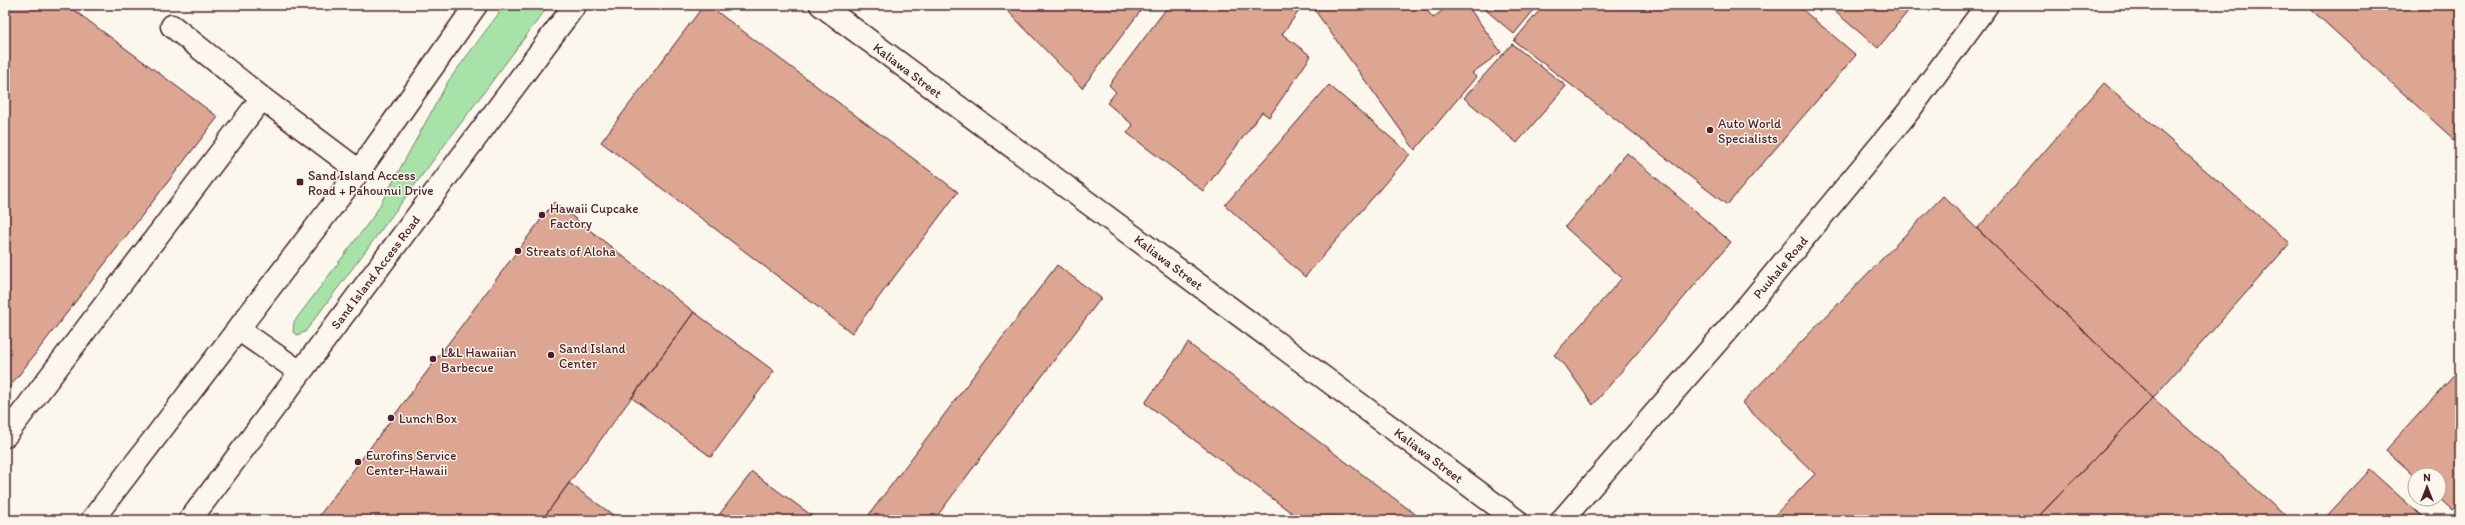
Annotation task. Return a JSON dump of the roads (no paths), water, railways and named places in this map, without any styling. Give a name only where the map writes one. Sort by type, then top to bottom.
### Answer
[{"type":"street","points":[[92,520],[359,171],[476,5]]},
{"type":"street","name":"Sand Island Access Road","points":[[190,520],[575,5]]},
{"type":"street","name":"Kaliawa Street","points":[[821,5],[1516,520]]},
{"type":"street","name":"Puuhale Road","points":[[1562,520],[1736,320],[1898,124],[1987,5]]},
{"type":"street","points":[[172,26],[262,98],[359,171]]},
{"type":"street","points":[[5,436],[262,98]]},
{"type":"street","points":[[238,329],[300,372]]},
{"type":"place","name":"Auto World Specialists","points":[[1710,130]]},
{"type":"place","name":"Sand Island Access Road + Pahounui Drive","points":[[300,182]]},
{"type":"place","name":"Hawaii Cupcake Factory","points":[[542,215]]},
{"type":"place","name":"Streats of Aloha","points":[[518,251]]},
{"type":"place","name":"Sand Island Center","points":[[551,355]]},
{"type":"place","name":"L&L Hawaiian Barbecue","points":[[433,359]]},
{"type":"place","name":"Lunch Box","points":[[391,418]]},
{"type":"place","name":"Eurofins Service Center-Hawaii","points":[[358,462]]}]
